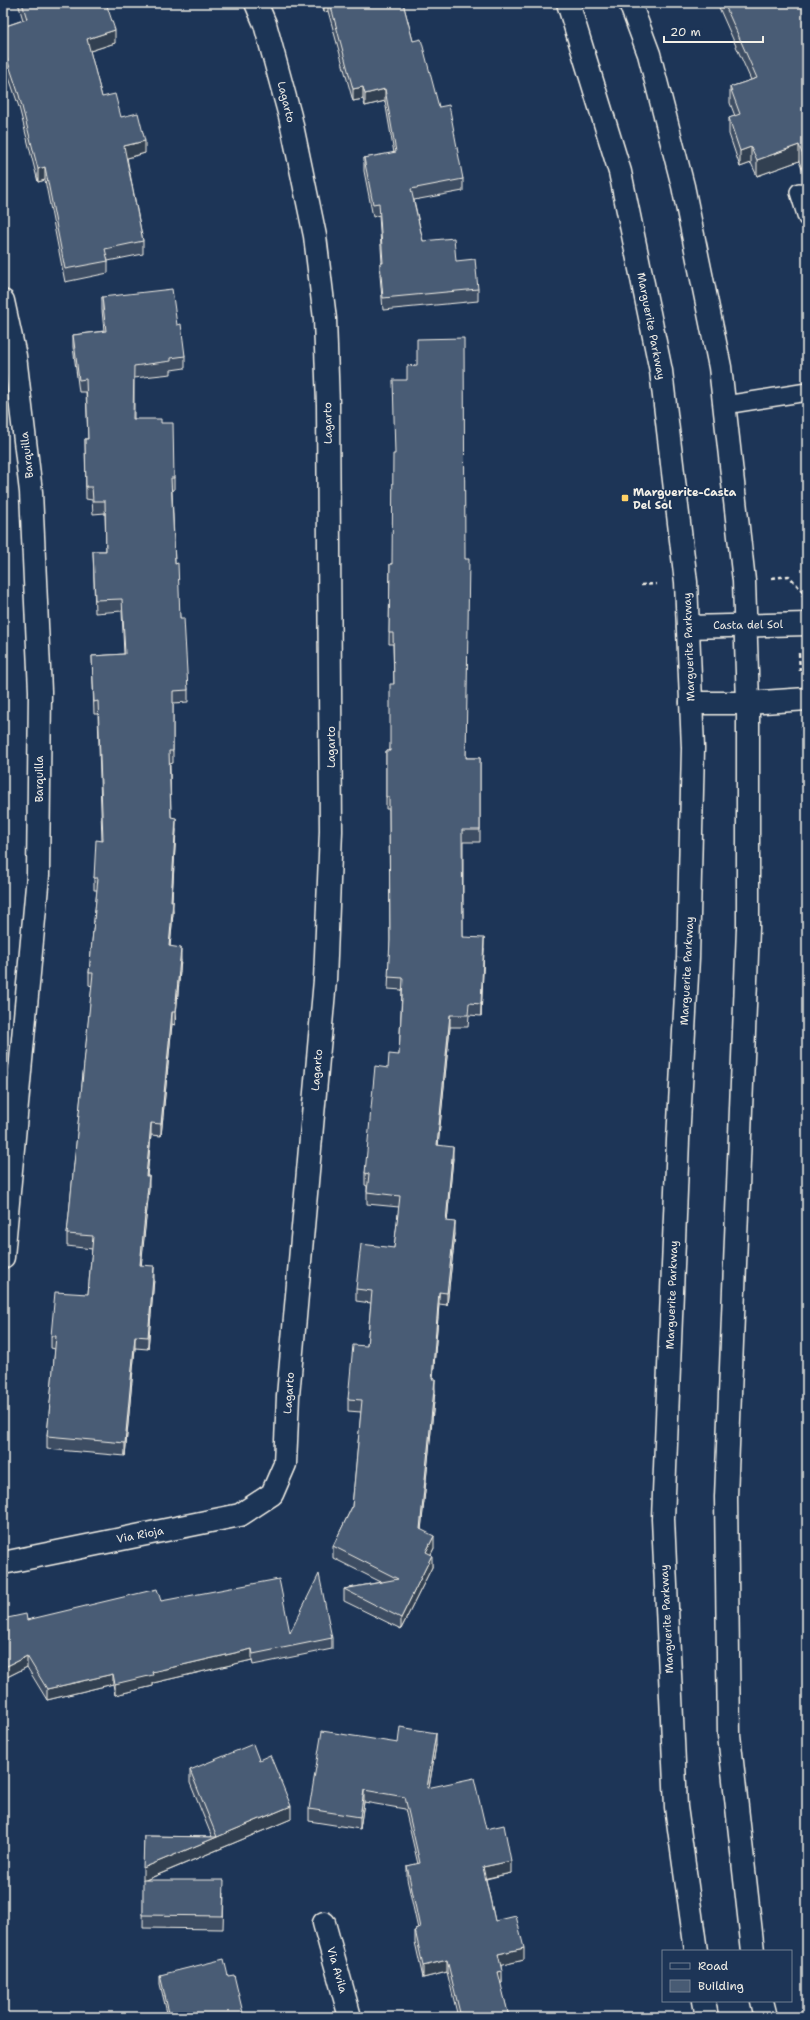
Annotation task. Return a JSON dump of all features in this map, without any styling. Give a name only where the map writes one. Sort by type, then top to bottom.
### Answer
[{"type":"main road","name":"Lagarto","points":[[256,3],[265,24],[290,116],[314,236],[325,319],[328,413],[331,823],[325,980],[288,1396],[285,1464],[272,1494]]},
{"type":"main road","name":"Marguerite Parkway","points":[[568,3],[620,172],[661,371],[686,582],[694,748],[688,958],[678,1140],[663,1519],[676,1807],[696,1950]]},
{"type":"main road","points":[[630,3],[649,54],[683,186],[720,367],[744,580],[747,625],[748,928],[726,1497],[729,1735],[753,1950]]},
{"type":"main road","name":"Barquilla","points":[[3,301],[15,356],[31,492],[40,691],[38,875],[3,1257]]},
{"type":"main road","name":"Casta del Sol","points":[[688,627],[807,624]]},
{"type":"main road","points":[[691,703],[748,703],[807,699]]},
{"type":"main road","name":"Via Rioja","points":[[3,1563],[240,1515],[272,1494]]},
{"type":"main road","name":"Via Avila","points":[[324,1923],[350,2017]]},
{"type":"main road","points":[[704,2002],[707,2017]]},
{"type":"main road","points":[[762,2002],[766,2017]]},
{"type":"lane","points":[[799,192],[807,218]]},
{"type":"lane","points":[[725,405],[807,392]]},
{"type":"path","points":[[802,736],[807,733]]},
{"type":"building","points":[[22,3],[90,3],[91,5],[106,3],[115,30],[87,39],[102,97],[115,94],[121,117],[138,113],[145,141],[124,146],[143,241],[105,249],[108,261],[65,269],[45,167],[38,169],[19,95],[3,47],[3,27],[27,19]]},
{"type":"building","points":[[330,3],[403,3],[413,41],[421,39],[439,107],[449,105],[463,179],[411,189],[423,241],[454,238],[456,261],[475,259],[478,289],[383,298],[380,263],[383,263],[379,203],[373,204],[364,158],[396,152],[385,89],[365,94],[363,87],[353,89]]},
{"type":"building","points":[[724,3],[807,3],[807,167],[799,145],[757,160],[751,147],[740,151],[729,118],[740,114],[730,87],[757,78]]},
{"type":"building","points":[[172,289],[177,325],[181,324],[185,356],[171,358],[171,361],[134,366],[133,419],[161,419],[161,423],[173,423],[174,478],[171,478],[175,564],[178,563],[180,618],[184,618],[188,690],[173,691],[173,751],[169,751],[171,817],[176,818],[171,901],[173,901],[169,946],[181,948],[175,1012],[172,1012],[161,1124],[151,1123],[146,1176],[149,1176],[140,1265],[154,1266],[148,1337],[135,1336],[125,1443],[47,1436],[56,1336],[51,1336],[55,1292],[88,1294],[93,1236],[67,1234],[93,973],[89,973],[98,878],[94,878],[96,840],[103,841],[98,701],[94,702],[92,656],[125,654],[122,599],[95,600],[93,551],[106,551],[105,501],[93,501],[92,487],[86,487],[85,439],[88,439],[86,379],[79,380],[73,335],[106,331],[102,297]]},
{"type":"building","points":[[464,338],[465,559],[469,559],[466,758],[480,758],[480,830],[462,830],[463,937],[484,938],[481,1004],[469,1003],[468,1015],[450,1015],[437,1145],[453,1147],[446,1221],[455,1222],[447,1293],[439,1292],[432,1379],[435,1379],[420,1529],[434,1536],[426,1552],[432,1555],[401,1618],[344,1589],[398,1579],[333,1546],[352,1507],[362,1400],[348,1399],[353,1345],[367,1346],[372,1291],[356,1289],[361,1244],[394,1248],[400,1196],[367,1192],[369,1174],[365,1173],[375,1066],[388,1068],[389,1054],[399,1055],[403,978],[388,977],[390,940],[389,797],[386,797],[386,751],[390,751],[390,684],[394,684],[393,633],[389,633],[390,564],[392,564],[393,454],[395,454],[393,380],[407,380],[407,366],[417,365],[417,339]]},
{"type":"building","points":[[319,1574],[332,1638],[253,1654],[252,1649],[152,1672],[153,1675],[115,1684],[113,1674],[47,1689],[27,1656],[3,1668],[3,1619],[26,1614],[27,1620],[157,1589],[161,1601],[279,1579],[290,1633]]},
{"type":"building","points":[[400,1727],[436,1733],[427,1788],[474,1778],[486,1829],[504,1825],[511,1861],[483,1867],[495,1921],[516,1916],[524,1948],[498,1954],[502,1971],[498,1972],[509,2017],[461,2017],[447,1960],[423,1966],[415,1930],[420,1928],[407,1866],[420,1863],[405,1797],[364,1790],[360,1817],[309,1809],[322,1731],[398,1743]]},
{"type":"building","points":[[253,1744],[259,1760],[270,1755],[291,1806],[217,1837],[190,1770]]},
{"type":"building","points":[[144,1836],[217,1837],[143,1868]]},
{"type":"building","points":[[143,1880],[224,1880],[223,1916],[143,1915]]},
{"type":"building","points":[[224,1959],[228,1976],[234,1975],[244,2017],[170,2017],[160,1975]]},
{"type":"place","name":"Marguerite-Casta Del Sol","points":[[625,498]]}]
